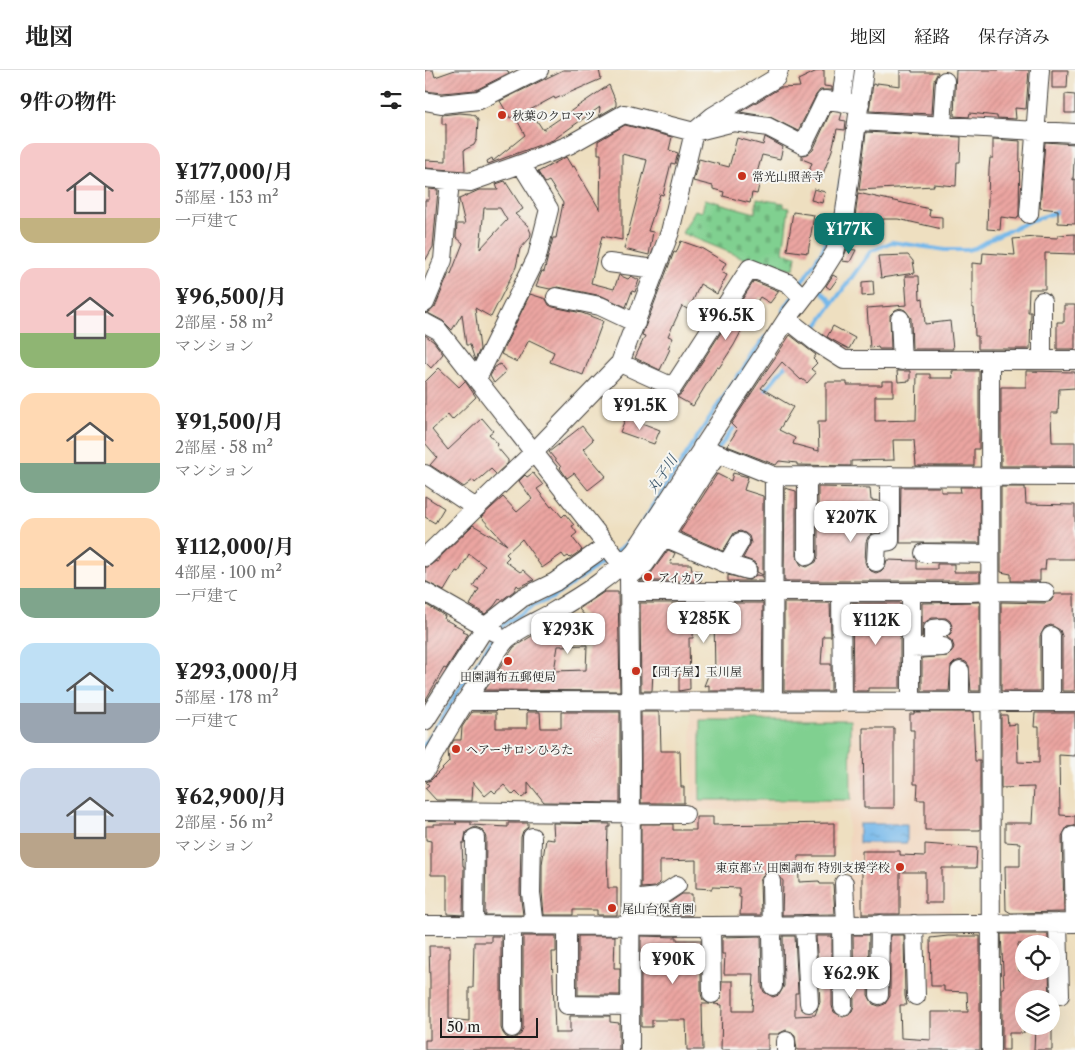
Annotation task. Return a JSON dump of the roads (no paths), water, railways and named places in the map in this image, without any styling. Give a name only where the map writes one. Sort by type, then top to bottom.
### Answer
[{"type":"street","points":[[425,101],[441,104],[479,100],[539,70]]},
{"type":"street","points":[[425,557],[534,452],[620,363],[671,232],[694,132],[713,116],[776,78],[779,70]]},
{"type":"street","points":[[630,1050],[631,813],[627,578],[635,551],[658,533],[702,476],[709,450],[787,319],[835,252],[844,218],[851,107],[845,70]]},
{"type":"street","points":[[851,107],[864,70]]},
{"type":"street","points":[[1029,214],[1040,70]]},
{"type":"street","points":[[942,125],[945,81]]},
{"type":"street","points":[[425,178],[470,182],[569,145],[624,114],[694,132],[734,122],[768,127],[803,145],[825,100],[942,125],[1075,133]]},
{"type":"street","points":[[477,379],[537,257],[549,209],[521,164]]},
{"type":"street","points":[[425,303],[443,260],[450,180]]},
{"type":"street","points":[[609,263],[656,269]]},
{"type":"street","points":[[620,363],[673,387],[750,268],[788,284],[810,289]]},
{"type":"street","points":[[556,298],[600,306],[636,322]]},
{"type":"street","points":[[1041,360],[1042,301]]},
{"type":"street","points":[[787,319],[844,360],[1075,360]]},
{"type":"street","points":[[900,319],[902,361]]},
{"type":"street","points":[[425,323],[438,330],[477,379],[607,545],[627,578]]},
{"type":"street","points":[[990,360],[991,1050]]},
{"type":"street","points":[[709,450],[773,476],[1075,477]]},
{"type":"street","points":[[425,474],[476,508]]},
{"type":"street","points":[[773,476],[773,702]]},
{"type":"street","points":[[807,476],[807,556]]},
{"type":"street","points":[[876,562],[877,543],[890,542],[890,476]]},
{"type":"street","points":[[658,533],[727,564],[747,570]]},
{"type":"street","points":[[727,564],[740,542]]},
{"type":"street","points":[[425,721],[486,626],[523,598],[555,582],[607,545]]},
{"type":"street","points":[[923,553],[991,554]]},
{"type":"street","points":[[425,771],[431,745],[465,701],[506,640],[529,624],[627,578],[773,592],[1045,592]]},
{"type":"street","points":[[425,592],[486,626],[506,640]]},
{"type":"street","points":[[841,592],[842,702]]},
{"type":"street","points":[[911,592],[911,702]]},
{"type":"street","points":[[911,648],[938,647],[933,629],[943,628]]},
{"type":"street","points":[[1051,636],[1051,702]]},
{"type":"street","points":[[960,671],[960,702]]},
{"type":"street","points":[[465,701],[1075,702]]},
{"type":"street","points":[[425,811],[685,814]]},
{"type":"street","points":[[1060,995],[1069,923],[1073,836]]},
{"type":"street","points":[[531,837],[531,894],[535,926]]},
{"type":"street","points":[[474,926],[475,838]]},
{"type":"street","points":[[771,881],[773,986]]},
{"type":"street","points":[[843,1006],[844,883]]},
{"type":"street","points":[[631,900],[659,897],[677,885]]},
{"type":"street","points":[[425,925],[711,926],[1069,923]]},
{"type":"street","points":[[879,995],[880,924]]},
{"type":"street","points":[[914,924],[916,996]]},
{"type":"street","points":[[805,925],[809,1003]]},
{"type":"street","points":[[512,926],[512,1028]]},
{"type":"street","points":[[567,926],[567,1004],[630,1006]]},
{"type":"street","points":[[711,926],[712,994]]},
{"type":"water","points":[[859,824],[907,824],[907,843],[859,843]]},
{"type":"waterway","name":"丸子川","points":[[798,288],[823,249],[836,209],[841,180]]},
{"type":"waterway","points":[[818,288],[833,303],[871,251],[892,242],[945,250],[967,250],[975,248],[1030,221],[1063,210]]},
{"type":"waterway","name":"丸子川","points":[[783,311],[793,296]]},
{"type":"waterway","points":[[812,333],[833,303]]},
{"type":"waterway","name":"丸子川","points":[[617,551],[632,539],[714,411],[765,337]]},
{"type":"waterway","points":[[763,393],[789,361]]},
{"type":"waterway","points":[[718,449],[736,425]]},
{"type":"waterway","name":"丸子川","points":[[500,630],[503,625],[533,606],[552,598],[610,557]]},
{"type":"waterway","name":"丸子川","points":[[425,745],[494,637]]},
{"type":"place","name":"秋葉のクロマツ","points":[[502,115]]},
{"type":"place","name":"常光山照善寺","points":[[742,176]]},
{"type":"place","name":"アイカワ","points":[[648,577]]},
{"type":"place","name":"田園調布五郵便局","points":[[508,661]]},
{"type":"place","name":"【団子屋】玉川屋","points":[[636,671]]},
{"type":"place","name":"ヘアーサロンひろた","points":[[456,749]]},
{"type":"place","name":"東京都立 田園調布 特別支援学校","points":[[900,867]]},
{"type":"place","name":"尾山台保育園","points":[[612,908]]}]
